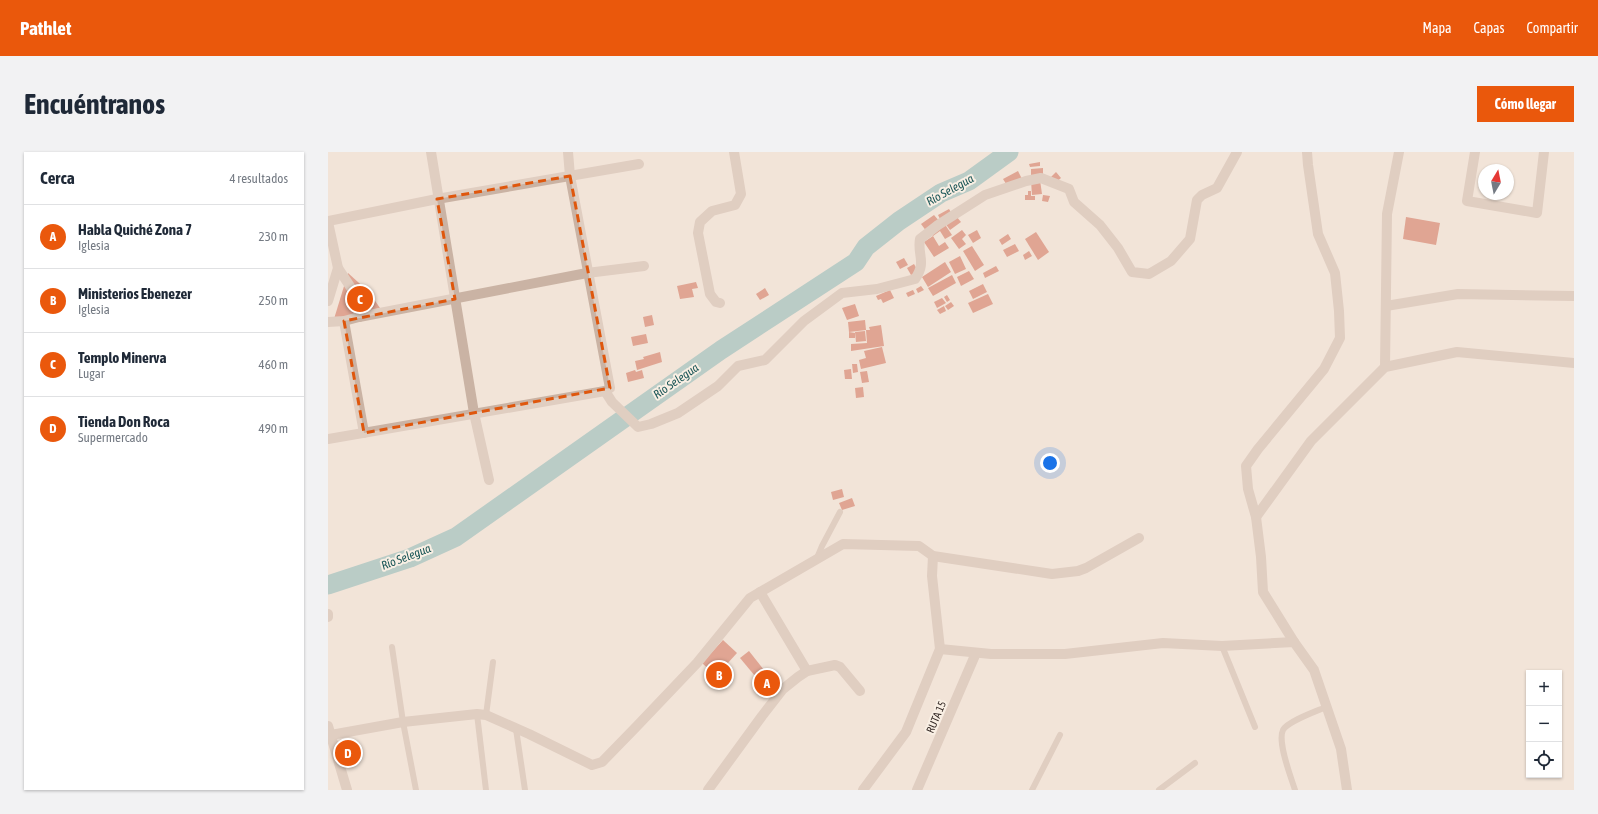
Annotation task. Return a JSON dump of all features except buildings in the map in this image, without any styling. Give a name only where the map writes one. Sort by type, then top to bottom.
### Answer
[{"type":"street","points":[[430,152],[474,413],[489,480]]},
{"type":"street","points":[[328,439],[605,391],[610,388],[570,176],[568,152]]},
{"type":"street","points":[[720,303],[716,302],[710,294],[698,233],[700,222],[712,211],[735,205],[741,194],[734,152]]},
{"type":"street","points":[[605,391],[612,402],[638,427],[651,424],[678,413],[718,386],[738,366],[765,360],[804,321],[842,293],[877,289],[915,279],[922,262],[919,245],[920,239],[985,195],[1026,181],[1041,178],[1069,189],[1074,202],[1100,225],[1118,248],[1132,272],[1149,274],[1171,261],[1190,239],[1197,200],[1202,195],[1217,188],[1237,152]]},
{"type":"street","points":[[1307,152],[1318,234],[1335,273],[1340,338],[1324,369],[1258,449],[1246,466],[1248,489],[1256,517],[1261,557],[1263,592],[1294,642],[1314,670],[1341,749],[1346,790]]},
{"type":"street","points":[[1385,367],[1387,214],[1399,152]]},
{"type":"street","points":[[1476,152],[1467,201],[1537,213],[1544,152]]},
{"type":"street","points":[[359,317],[357,297],[338,268],[328,222],[437,199],[639,164]]},
{"type":"street","points":[[328,322],[344,321],[588,273],[644,266]]},
{"type":"street","points":[[328,301],[338,268]]},
{"type":"street","points":[[1386,306],[1458,294],[1574,296]]},
{"type":"street","points":[[344,321],[364,433]]},
{"type":"street","points":[[1256,517],[1311,441],[1385,367],[1457,352],[1574,363]]},
{"type":"street","points":[[347,790],[330,730],[481,715],[516,729],[592,765],[602,762],[697,663],[750,598],[843,544],[919,546],[933,556],[1052,574],[1078,571],[1086,568],[1139,538]]},
{"type":"street","points":[[863,790],[906,732],[940,649],[932,576],[933,556]]},
{"type":"street","points":[[760,592],[807,671]]},
{"type":"street","points":[[940,649],[976,653],[1066,654],[1163,643],[1222,646],[1294,642]]},
{"type":"street","name":"RUTA 15","points":[[917,790],[976,653]]},
{"type":"street","points":[[708,790],[783,689],[807,671],[830,666],[840,667],[860,691]]},
{"type":"lane","points":[[817,558],[840,512]]},
{"type":"lane","points":[[1222,646],[1255,727]]},
{"type":"lane","points":[[392,647],[403,722],[416,790]]},
{"type":"lane","points":[[486,790],[481,715],[494,662]]},
{"type":"lane","points":[[1295,790],[1283,746],[1282,736],[1284,729],[1294,721],[1326,707]]},
{"type":"lane","points":[[516,729],[525,790]]},
{"type":"lane","points":[[1032,790],[1060,735]]},
{"type":"lane","points":[[1159,790],[1195,763]]},
{"type":"highlighted area","points":[[570,176],[610,388],[364,433],[344,321],[455,299],[437,199]]},
{"type":"waterway","name":"Río Selegua","points":[[328,585],[410,558],[456,537],[721,350],[856,262],[866,247],[899,221],[941,193],[969,181],[1009,152]]},
{"type":"place","name":"Templo Minerva","points":[[360,299]]},
{"type":"place","name":"Ministerios Ebenezer","points":[[719,675]]},
{"type":"place","name":"Habla Quiché Zona 7","points":[[767,683]]},
{"type":"place","name":"Tienda Don Roca","points":[[348,753]]}]
